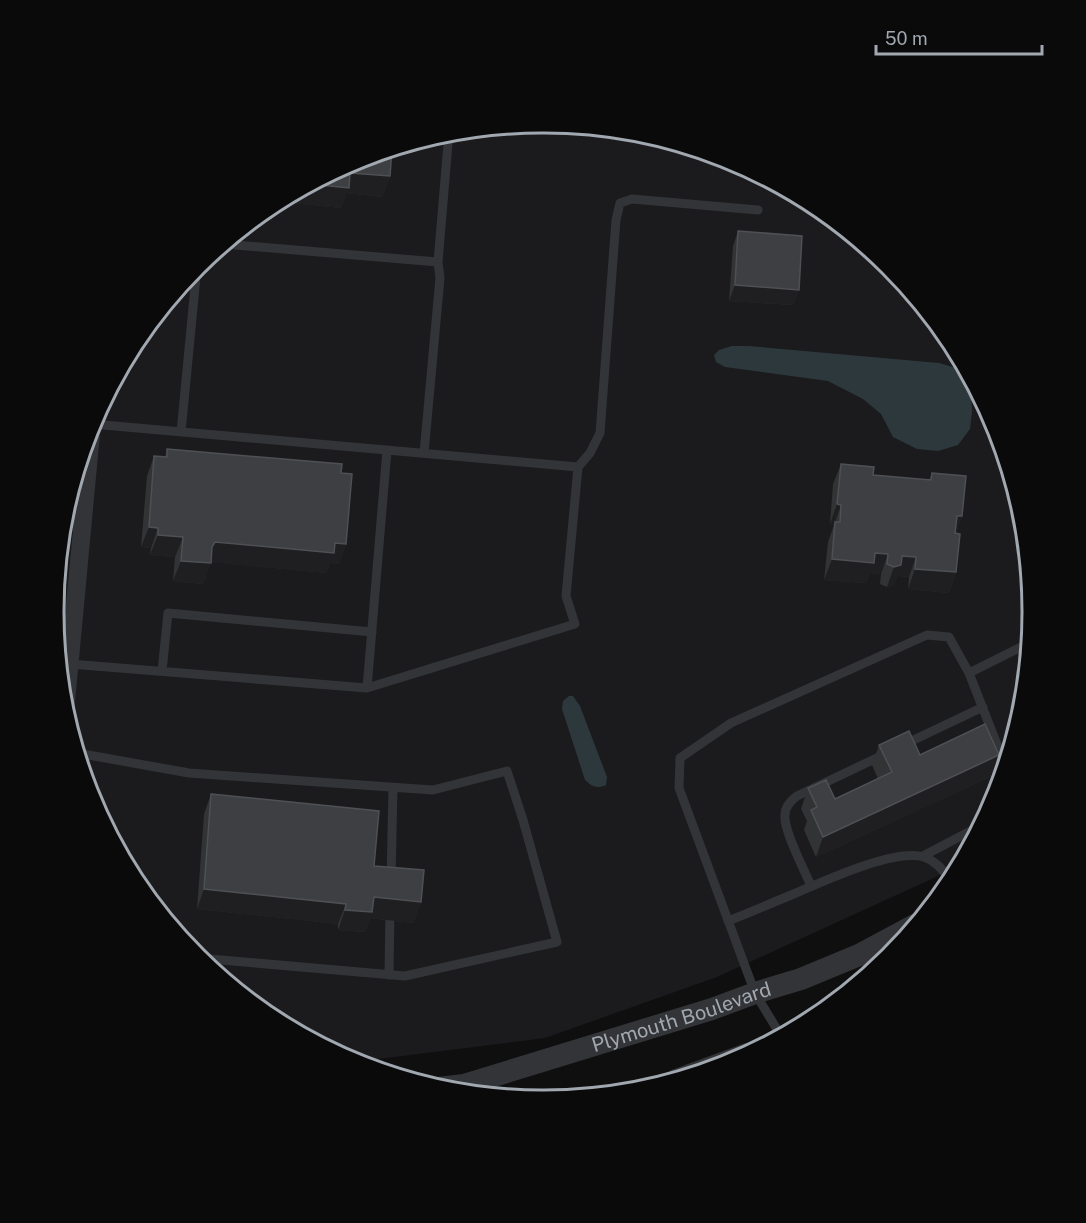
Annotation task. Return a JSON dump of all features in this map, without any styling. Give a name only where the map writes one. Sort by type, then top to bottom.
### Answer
[{"type":"street","points":[[69,674],[88,464]]},
{"type":"street","name":"Plymouth Boulevard","points":[[468,1084],[712,1009],[801,979],[859,955],[894,936]]},
{"type":"lane","points":[[424,453],[440,278],[438,262],[448,142]]},
{"type":"lane","points":[[70,664],[367,688],[575,624],[566,596],[578,467],[590,453],[600,433],[616,220],[620,203],[632,199],[758,210]]},
{"type":"lane","points":[[236,245],[438,262]]},
{"type":"lane","points":[[181,432],[195,283]]},
{"type":"lane","points":[[103,424],[578,467]]},
{"type":"lane","points":[[367,688],[387,450]]},
{"type":"lane","points":[[162,671],[168,613],[372,632]]},
{"type":"lane","points":[[777,1029],[755,993],[679,788],[680,758],[731,723],[927,635],[949,637],[969,673],[1000,752]]},
{"type":"lane","points":[[969,673],[1020,648]]},
{"type":"lane","points":[[811,886],[785,825],[785,813],[789,802],[796,796],[983,708]]},
{"type":"lane","points":[[87,755],[189,773],[433,790],[507,771],[557,942],[405,976],[215,960]]},
{"type":"lane","points":[[389,975],[393,788]]},
{"type":"lane","points":[[923,856],[967,833]]},
{"type":"lane","points":[[728,921],[848,871],[882,860],[923,856],[935,862],[944,872]]},
{"type":"shaded area","points":[[543,133],[605,137],[636,142],[697,158],[726,169],[755,182],[809,214],[834,232],[881,273],[923,320],[941,346],[957,372],[985,428],[1005,488],[1012,518],[1022,612],[1012,705],[996,765],[972,823],[943,874],[717,977],[545,1038],[374,1059],[331,1041],[304,1026],[252,991],[228,971],[183,927],[163,903],[129,851],[101,795],[81,735],[74,705],[64,612],[74,518],[90,458],[101,428],[129,372],[145,346],[163,320],[205,273],[252,232],[277,214],[331,182],[360,169],[419,149],[450,142],[512,134]]},
{"type":"shaded area","points":[[732,346],[749,346],[939,363],[954,367],[971,399],[970,429],[958,445],[938,451],[917,449],[893,437],[881,414],[863,399],[828,381],[725,367],[716,362],[714,355],[719,350]]},
{"type":"shaded area","points":[[573,696],[580,706],[607,777],[606,785],[595,787],[585,780],[562,709],[563,701]]},
{"type":"building","points":[[391,157],[390,176],[351,173]]},
{"type":"building","points":[[350,173],[349,188],[325,186]]},
{"type":"building","points":[[738,231],[802,236],[799,290],[735,285]]},
{"type":"building","points":[[167,449],[342,464],[341,473],[352,474],[346,544],[335,543],[334,553],[215,542],[212,547],[211,563],[181,561],[183,537],[158,535],[158,528],[149,527],[154,456],[167,457]]},
{"type":"building","points":[[841,464],[874,467],[873,475],[931,480],[932,473],[966,476],[962,516],[957,516],[955,533],[960,534],[956,572],[915,569],[916,557],[902,556],[901,565],[894,567],[887,564],[888,554],[875,553],[874,563],[832,559],[835,522],[840,522],[841,505],[837,504]]},
{"type":"building","points":[[985,724],[999,755],[823,837],[811,810],[817,807],[808,788],[826,780],[835,799],[892,772],[879,745],[909,731],[920,755]]},
{"type":"building","points":[[211,794],[379,811],[374,866],[424,870],[421,902],[374,897],[372,912],[345,910],[346,904],[204,889]]}]
